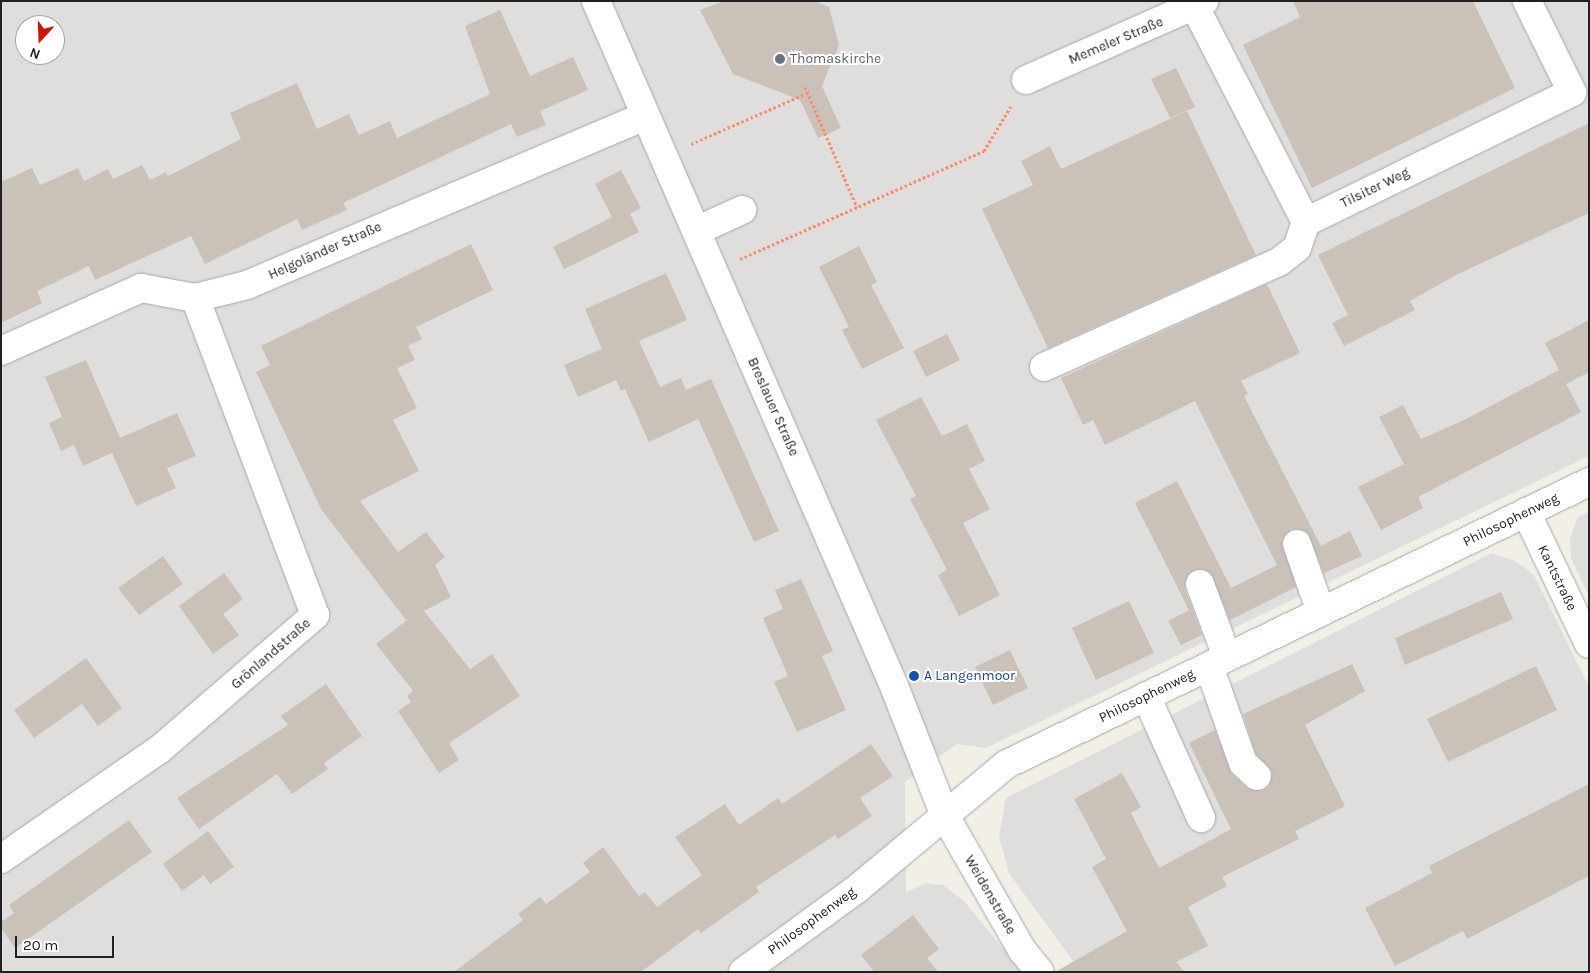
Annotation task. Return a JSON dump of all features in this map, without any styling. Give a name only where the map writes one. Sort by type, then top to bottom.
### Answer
[{"type":"street","name":"Breslauer Straße","points":[[596,1],[894,686],[944,816]]},
{"type":"street","name":"Tilsiter Weg","points":[[1306,222],[1580,96],[1527,1]]},
{"type":"street","name":"Memeler Straße","points":[[1026,80],[1200,4]]},
{"type":"street","points":[[1044,367],[1279,262],[1297,248],[1306,222],[1200,4]]},
{"type":"street","name":"Helgoländer Straße","points":[[1,351],[141,288],[195,298],[247,285],[646,116]]},
{"type":"street","points":[[696,231],[742,210]]},
{"type":"street","name":"Grönlandstraße","points":[[1,859],[160,750],[316,615],[195,298]]},
{"type":"street","name":"Philosophenweg","points":[[743,972],[858,888],[1007,764],[1589,482]]},
{"type":"street","name":"Kantstraße","points":[[1526,512],[1589,644]]},
{"type":"street","points":[[1297,544],[1321,612]]},
{"type":"street","points":[[1200,584],[1242,763],[1257,776]]},
{"type":"street","points":[[1146,696],[1201,818]]},
{"type":"street","name":"Weidenstraße","points":[[944,816],[1022,950],[1040,972]]},
{"type":"path","points":[[713,271],[984,151],[1026,80]]},
{"type":"path","points":[[805,87],[857,207]]},
{"type":"path","points":[[663,156],[807,93]]},
{"type":"shaded area","points":[[1,1],[1589,1],[1589,456],[986,748],[957,744],[905,782],[906,892],[927,883],[943,885],[964,901],[1023,972],[1,972]]},
{"type":"shaded area","points":[[1589,512],[1589,596],[1571,558],[1570,538],[1578,517]]},
{"type":"shaded area","points":[[1492,553],[1515,561],[1534,575],[1589,687],[1589,972],[1081,972],[1009,873],[999,837],[1006,798]]},
{"type":"building","name":"Thomaskirche","points":[[725,1],[814,1],[829,7],[839,45],[822,86],[841,128],[818,138],[800,100],[733,74],[700,10]]},
{"type":"building","points":[[1293,1],[1473,1],[1515,88],[1312,188],[1243,45],[1300,17]]},
{"type":"building","points":[[500,10],[530,76],[573,57],[588,90],[540,111],[546,125],[517,137],[511,124],[343,203],[347,210],[302,230],[297,219],[205,264],[191,236],[95,280],[89,266],[37,291],[42,303],[1,323],[1,182],[32,168],[40,185],[78,168],[84,181],[108,169],[113,179],[142,165],[150,180],[166,172],[168,176],[241,139],[230,113],[297,83],[317,129],[349,114],[359,135],[390,121],[397,138],[490,94],[465,26]]},
{"type":"building","points":[[1176,68],[1195,107],[1170,118],[1151,79]]},
{"type":"building","points":[[1187,111],[1256,255],[1048,348],[982,209],[1033,185],[1021,161],[1050,146],[1061,169]]},
{"type":"building","points":[[1589,123],[1589,213],[1456,275],[1410,301],[1415,310],[1344,346],[1332,323],[1348,315],[1318,255]]},
{"type":"building","points":[[621,170],[641,208],[630,214],[639,232],[564,269],[553,247],[612,217],[595,184]]},
{"type":"building","points":[[471,244],[493,290],[416,327],[422,339],[408,346],[415,360],[397,368],[417,408],[393,420],[419,471],[360,501],[398,552],[426,532],[445,557],[435,565],[451,597],[424,611],[470,669],[492,654],[520,696],[449,743],[459,760],[439,773],[398,711],[411,702],[407,696],[413,691],[376,644],[411,617],[406,620],[321,509],[256,372],[270,365],[261,346]]},
{"type":"building","points":[[859,246],[877,282],[871,285],[904,348],[862,369],[842,330],[849,327],[819,267]]},
{"type":"building","points":[[666,273],[687,320],[639,341],[660,387],[681,378],[686,390],[711,379],[779,531],[754,542],[698,419],[649,442],[625,389],[621,391],[616,380],[578,397],[564,365],[602,349],[585,309]]},
{"type":"building","points":[[1267,284],[1300,353],[1241,381],[1248,394],[1244,396],[1321,546],[1350,531],[1362,556],[1324,573],[1307,532],[1291,529],[1282,542],[1296,587],[1230,620],[1210,572],[1194,570],[1185,581],[1185,589],[1202,635],[1181,645],[1168,621],[1189,610],[1135,503],[1177,481],[1231,588],[1277,565],[1195,401],[1105,445],[1093,420],[1083,425],[1061,378]]},
{"type":"building","points":[[1589,320],[1589,372],[1566,384],[1581,412],[1418,497],[1423,508],[1381,530],[1358,487],[1404,464],[1379,417],[1403,405],[1421,439],[1464,420],[1559,370],[1545,343]]},
{"type":"building","points":[[947,334],[960,360],[926,377],[913,351]]},
{"type":"building","points":[[86,360],[120,438],[177,413],[196,456],[167,468],[176,488],[136,506],[112,453],[83,466],[74,445],[61,451],[49,423],[62,417],[45,377]]},
{"type":"building","points":[[921,397],[942,436],[967,424],[985,461],[969,469],[990,509],[963,523],[1000,595],[959,616],[938,575],[947,570],[910,499],[916,496],[876,420]]},
{"type":"building","points":[[163,556],[183,584],[139,615],[118,588]]},
{"type":"building","points":[[224,573],[243,599],[223,614],[239,635],[213,654],[179,606]]},
{"type":"building","points":[[801,579],[833,651],[822,656],[846,710],[797,732],[774,682],[788,676],[763,618],[783,609],[775,590]]},
{"type":"building","points":[[1501,592],[1513,619],[1405,665],[1395,638]]},
{"type":"building","points":[[1129,601],[1154,653],[1096,680],[1072,628]]},
{"type":"building","points":[[1010,650],[1028,688],[993,705],[975,667]]},
{"type":"building","points":[[86,658],[122,708],[98,726],[82,704],[34,738],[14,710]]},
{"type":"building","points":[[1352,664],[1365,691],[1305,725],[1345,806],[1295,831],[1299,839],[1222,877],[1227,886],[1188,907],[1208,946],[1176,962],[1185,972],[1055,972],[1127,931],[1092,867],[1106,859],[1074,799],[1122,773],[1141,807],[1131,813],[1159,868],[1231,829],[1189,743],[1215,730],[1232,774],[1247,788],[1262,791],[1269,786],[1272,772],[1256,754],[1243,714]]},
{"type":"building","points":[[1536,666],[1557,710],[1448,762],[1427,719]]},
{"type":"building","points":[[326,684],[362,736],[324,763],[328,769],[292,794],[277,774],[199,829],[177,798],[288,725],[281,716]]},
{"type":"building","points":[[871,744],[893,776],[860,798],[872,816],[838,839],[835,835],[756,887],[759,892],[701,933],[698,929],[641,972],[454,972],[523,920],[518,914],[540,897],[546,904],[590,872],[583,863],[603,847],[639,896],[645,892],[657,907],[702,875],[675,837],[725,804],[739,825],[778,798],[782,804]]},
{"type":"building","points":[[1589,784],[1589,876],[1467,939],[1463,931],[1395,966],[1365,908],[1432,873],[1429,866]]},
{"type":"building","points":[[129,820],[152,852],[15,948],[1,928],[1,922],[14,913],[9,905]]},
{"type":"building","points":[[208,831],[234,867],[210,884],[204,875],[182,891],[163,864]]},
{"type":"building","points":[[913,915],[939,949],[927,958],[938,972],[874,972],[861,955]]},
{"type":"place","name":"Thomaskirche","points":[[780,59]]},
{"type":"place","name":"A Langenmoor","points":[[914,676]]}]
